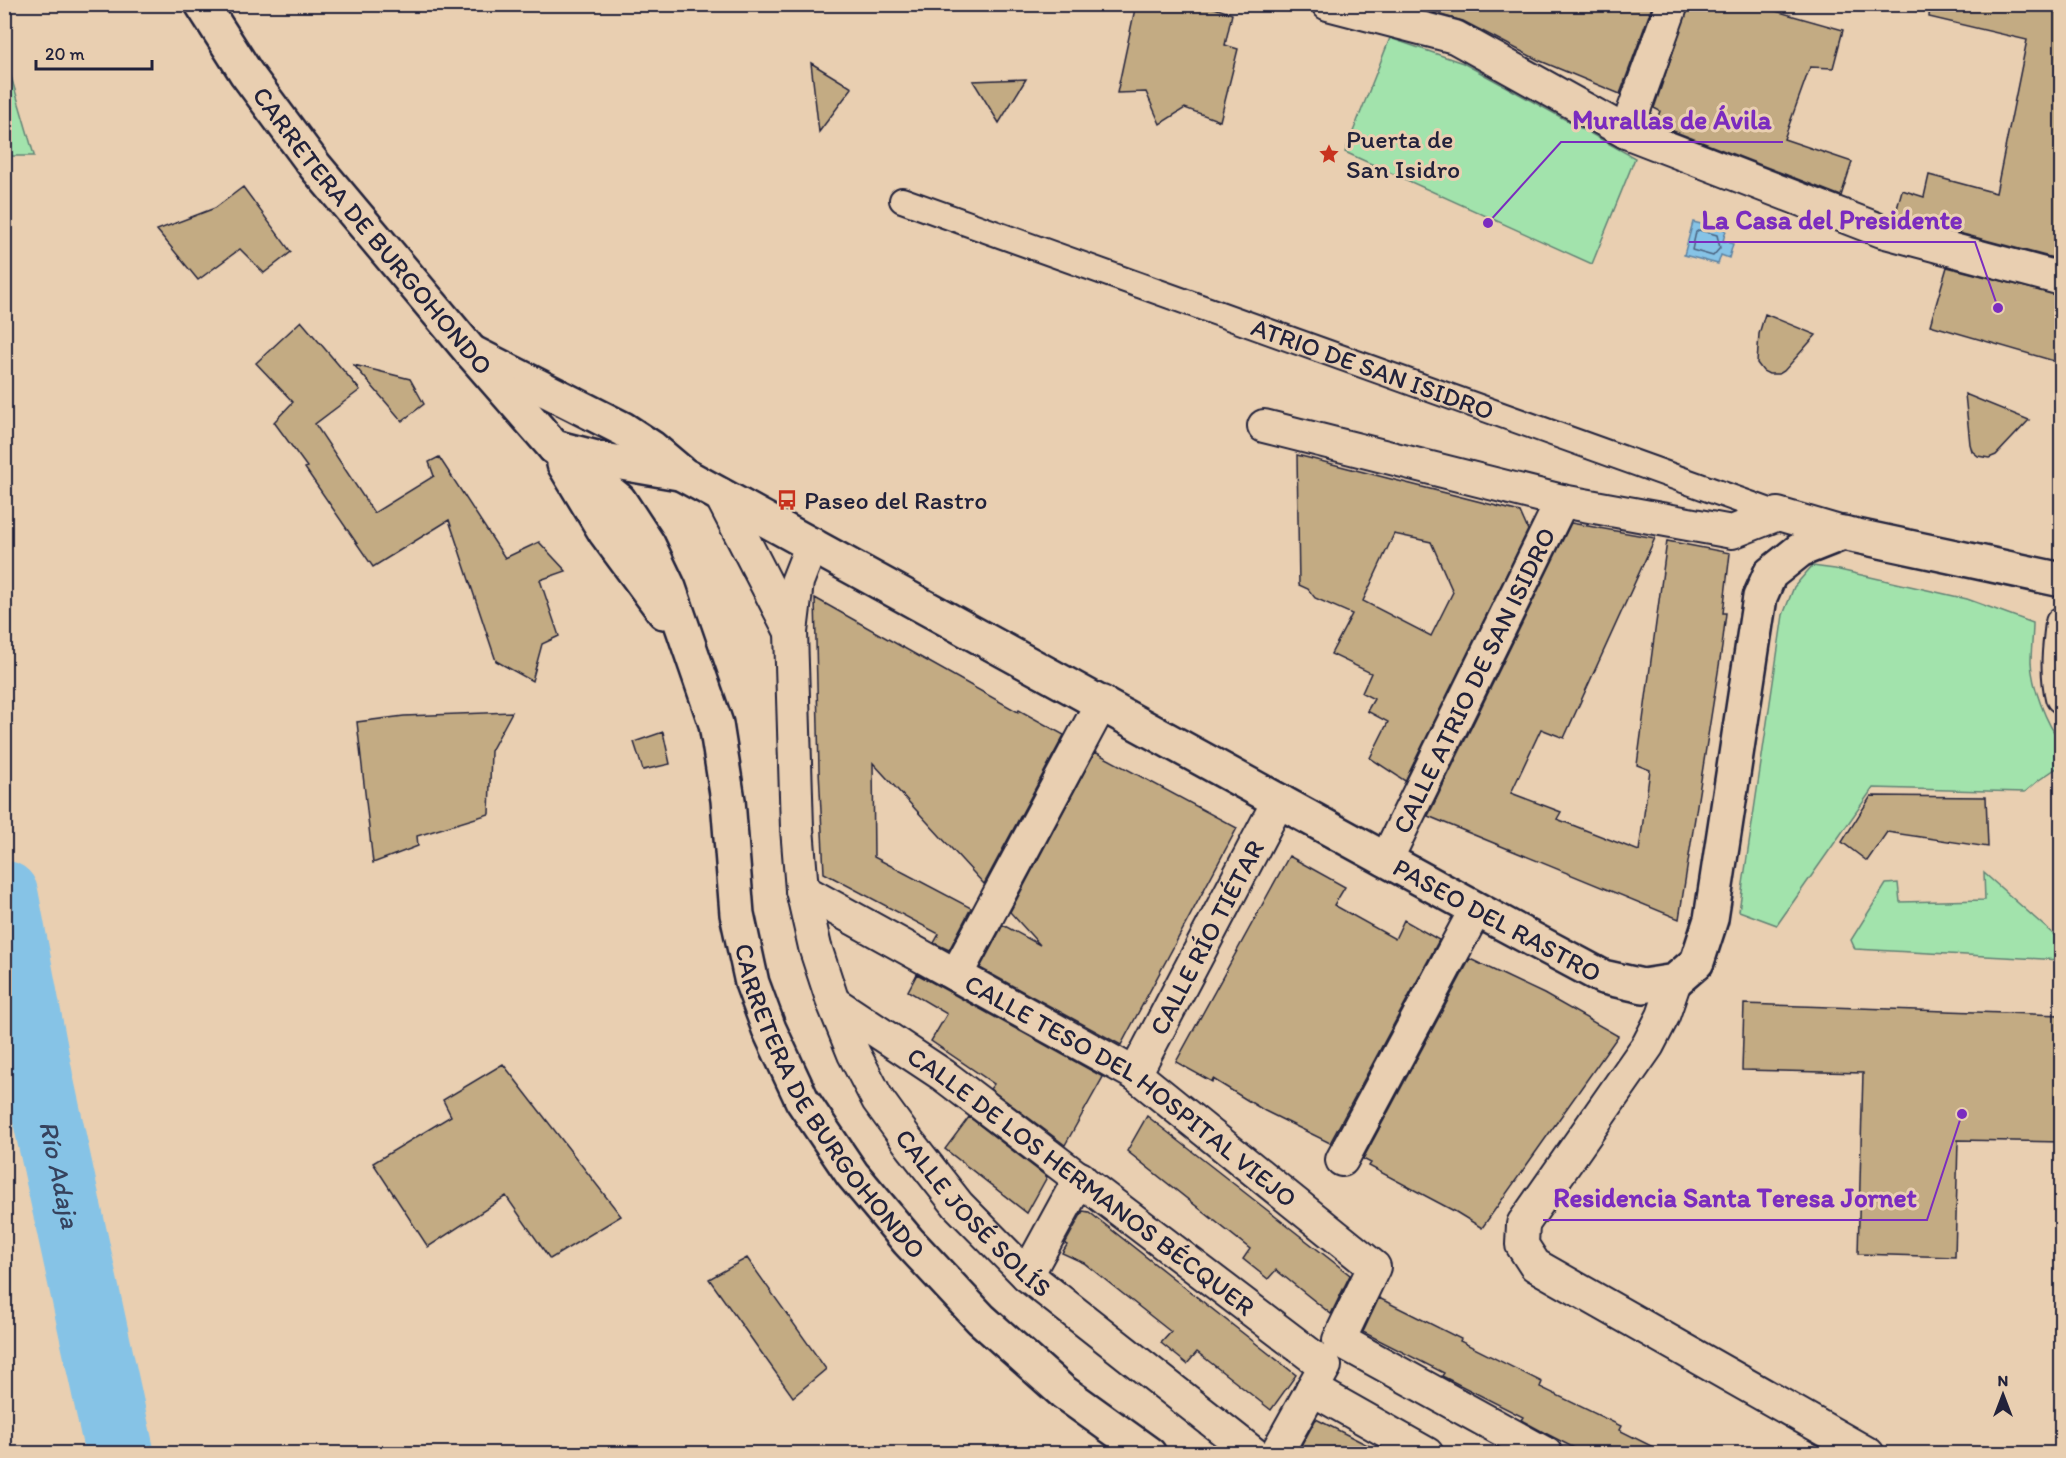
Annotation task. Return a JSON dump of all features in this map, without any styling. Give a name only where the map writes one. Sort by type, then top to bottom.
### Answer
[{"type":"street","name":"CARRETERA DE BURGOHONDO","points":[[202,4],[246,73],[315,166],[554,447],[619,500],[648,544],[669,588],[716,724],[728,800],[737,914],[752,982],[769,1029],[802,1100],[852,1174],[908,1241],[981,1319],[1063,1392],[1149,1454]]},
{"type":"street","points":[[1328,4],[1455,37],[1626,132],[1882,231],[2061,279]]},
{"type":"street","points":[[1626,132],[1672,4]]},
{"type":"street","name":"ATRIO DE SAN ISIDRO","points":[[902,200],[1778,514],[1843,533]]},
{"type":"street","name":"PASEO DEL RASTRO","points":[[471,352],[623,429],[652,448],[684,475],[1603,977],[1643,986],[1675,981]]},
{"type":"street","name":"CALLE ATRIO DE SAN ISIDRO","points":[[1264,426],[1562,501],[1732,532],[1778,514]]},
{"type":"street","points":[[554,447],[586,430],[623,429]]},
{"type":"street","name":"CARRETERA DE BURGOHONDO","points":[[554,447],[604,532],[688,646]]},
{"type":"street","name":"PASEO DEL RASTRO","points":[[554,447],[604,460],[684,475]]},
{"type":"street","points":[[619,500],[625,479],[640,465]]},
{"type":"street","points":[[720,494],[791,632]]},
{"type":"street","name":"CALLE ATRIO DE SAN ISIDRO","points":[[1386,860],[1562,501]]},
{"type":"street","points":[[1868,1454],[1535,1265],[1522,1245],[1523,1224],[1648,1045],[1663,1016],[1675,981],[1697,962],[1711,919],[1760,597],[1770,574],[1800,549],[1843,533],[2061,580]]},
{"type":"street","name":"CALLE JOSÉ SOLÍS","points":[[812,544],[797,582],[791,632],[797,828],[802,890],[815,947],[832,1002],[854,1054],[878,1100],[910,1144],[958,1205],[1027,1275],[1254,1454]]},
{"type":"street","points":[[2061,622],[2058,652],[2061,697]]},
{"type":"street","points":[[956,975],[1102,702]]},
{"type":"street","name":"CALLE RÍO TIÉTAR","points":[[1135,1074],[1279,800]]},
{"type":"street","name":"CALLE TESO DEL HOSPITAL VIEJO","points":[[802,890],[1135,1074],[1374,1266],[1325,1365],[1276,1454]]},
{"type":"street","points":[[1342,1160],[1476,909]]},
{"type":"street","name":"CALLE DE LOS HERMANOS BÉCQUER","points":[[832,1002],[943,1075],[1325,1365],[1546,1454]]},
{"type":"street","points":[[1027,1275],[1080,1178]]},
{"type":"street","points":[[1325,1365],[1427,1454]]},
{"type":"green space","points":[[1390,38],[1463,63],[1635,158],[1592,264],[1345,152]]},
{"type":"green space","points":[[5,56],[34,155],[34,156],[5,156]]},
{"type":"green space","points":[[1812,566],[1835,569],[1967,599],[2033,623],[2032,672],[2045,715],[2061,742],[2061,765],[2025,792],[1873,788],[1777,925],[1739,911],[1783,615],[1794,587]]},
{"type":"green space","points":[[1984,873],[2061,941],[2061,960],[1855,949],[1851,940],[1886,884],[1898,883],[1900,902],[1985,900]]},
{"type":"water","points":[[1693,222],[1726,230],[1723,241],[1733,244],[1729,258],[1721,255],[1718,264],[1684,255]]},
{"type":"building","points":[[1136,4],[1203,4],[1232,14],[1225,45],[1238,49],[1220,121],[1185,108],[1160,124],[1146,92],[1117,93]]},
{"type":"building","points":[[1417,4],[1653,4],[1620,94],[1538,60],[1463,21],[1437,14]]},
{"type":"building","points":[[1689,4],[1773,4],[1772,10],[1843,30],[1833,68],[1810,67],[1784,139],[1852,162],[1841,196],[1655,124],[1660,111],[1654,108]]},
{"type":"building","points":[[1930,4],[2061,4],[2061,260],[1895,216],[1902,190],[1924,197],[1929,175],[1996,193],[2027,40],[1929,17]]},
{"type":"building","points":[[811,63],[852,88],[819,132]]},
{"type":"building","points":[[1026,79],[999,123],[973,81]]},
{"type":"building","points":[[243,187],[291,252],[264,273],[240,249],[198,280],[157,230],[215,208]]},
{"type":"building","points":[[1947,267],[2061,296],[2061,363],[1930,325]]},
{"type":"building","points":[[1765,314],[1816,335],[1779,374],[1769,374],[1763,371],[1757,363],[1759,334]]},
{"type":"building","points":[[301,321],[360,390],[315,424],[374,513],[434,476],[429,462],[439,457],[505,558],[539,542],[566,571],[540,580],[559,636],[542,644],[532,681],[496,661],[449,520],[373,567],[305,468],[307,467],[274,422],[293,402],[256,363]]},
{"type":"building","points":[[354,365],[410,379],[424,404],[402,421]]},
{"type":"building","points":[[1965,394],[2029,420],[1996,455],[1989,458],[1978,456],[1972,451],[1970,444]]},
{"type":"building","points":[[1297,455],[1520,512],[1528,530],[1405,781],[1370,758],[1388,722],[1367,711],[1374,699],[1362,693],[1371,673],[1331,654],[1352,614],[1315,598],[1308,589],[1299,585]],"holes":[[[1394,534],[1431,542],[1453,592],[1431,636],[1363,601]]]},
{"type":"building","points":[[1571,523],[1655,538],[1564,738],[1541,729],[1511,793],[1561,812],[1557,819],[1639,851],[1650,770],[1637,765],[1667,541],[1730,553],[1723,613],[1726,613],[1722,647],[1679,919],[1428,816]]},
{"type":"building","points":[[815,598],[1018,712],[1019,710],[1064,735],[984,884],[873,763],[874,857],[971,908],[949,950],[934,943],[939,934],[824,873]]},
{"type":"building","points":[[512,712],[491,751],[489,814],[417,836],[418,846],[373,863],[357,722],[404,716]]},
{"type":"building","points":[[663,732],[670,764],[643,770],[634,742]]},
{"type":"building","points":[[1095,752],[1237,828],[1121,1045],[980,968],[1003,925],[1040,945],[1010,912]]},
{"type":"building","points":[[1871,796],[1986,797],[1988,847],[1887,832],[1867,861],[1842,842]]},
{"type":"building","points":[[1289,856],[1345,887],[1334,905],[1395,939],[1404,920],[1439,940],[1330,1143],[1265,1111],[1213,1079],[1212,1082],[1176,1062]]},
{"type":"building","points":[[1470,959],[1544,994],[1618,1036],[1482,1228],[1369,1166],[1371,1163],[1363,1159]]},
{"type":"building","points":[[917,974],[1103,1077],[1065,1145],[990,1089],[994,1084],[931,1041],[947,1014],[908,991]]},
{"type":"building","points":[[1744,1004],[2061,1015],[2061,1142],[1958,1140],[1955,1257],[1858,1254],[1863,1073],[1742,1070]]},
{"type":"building","points":[[503,1064],[621,1216],[550,1259],[506,1196],[428,1247],[373,1163],[451,1116],[443,1100]]},
{"type":"building","points":[[1147,1116],[1350,1275],[1331,1314],[1276,1270],[1268,1279],[1243,1259],[1250,1249],[1127,1151]]},
{"type":"building","points":[[969,1117],[1047,1177],[1027,1213],[945,1149]]},
{"type":"building","points":[[1083,1211],[1089,1212],[1296,1375],[1271,1410],[1197,1352],[1187,1364],[1161,1343],[1171,1332],[1084,1263],[1062,1253]]},
{"type":"building","points":[[747,1258],[826,1369],[793,1397],[709,1279]]},
{"type":"building","points":[[1379,1298],[1542,1382],[1540,1387],[1621,1426],[1619,1430],[1667,1454],[1586,1454],[1521,1420],[1523,1417],[1363,1332]]},
{"type":"building","points":[[1316,1419],[1385,1454],[1297,1454]]},
{"type":"waterway","name":"Río Adaja","points":[[4,895],[39,1080],[120,1454]]},
{"type":"place","name":"Puerta de San Isidro","points":[[1329,154]]},
{"type":"place","name":"Murallas de Ávila","points":[[1488,223]]},
{"type":"place","name":"La Casa del Presidente","points":[[1998,308]]},
{"type":"place","name":"Paseo del Rastro","points":[[787,500]]},
{"type":"place","name":"Residencia Santa Teresa Jornet","points":[[1962,1114]]}]
